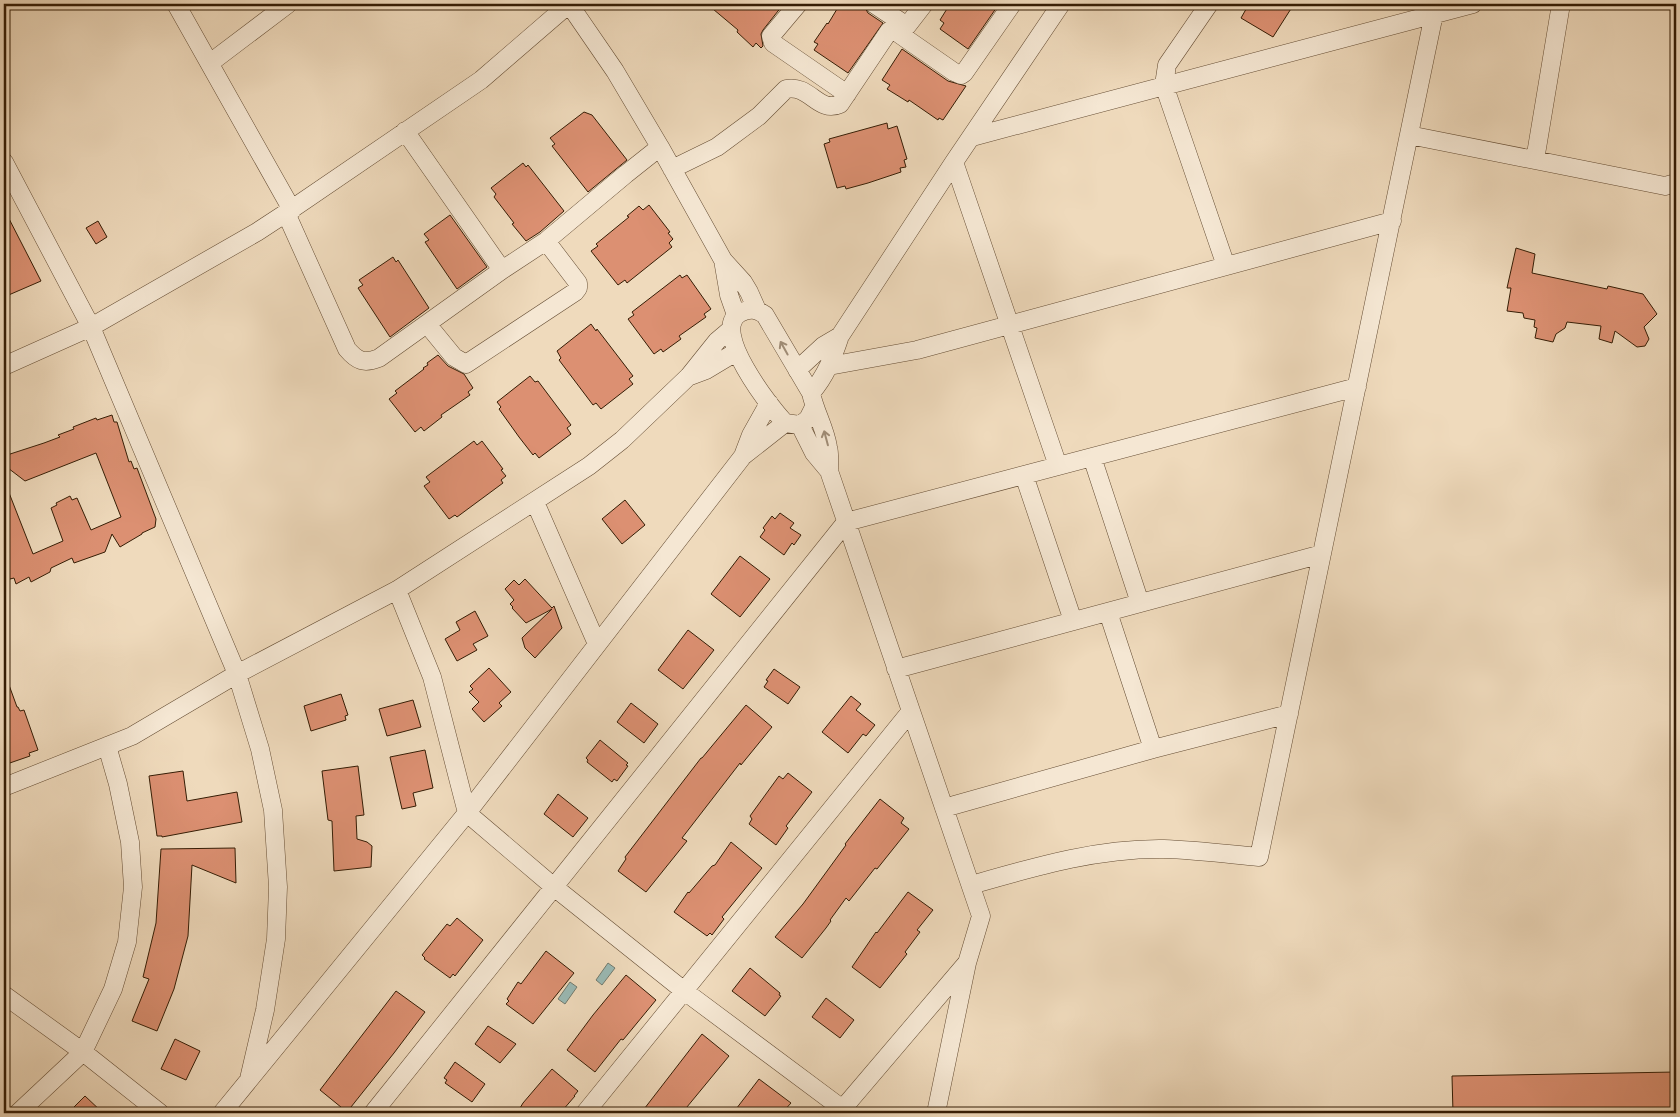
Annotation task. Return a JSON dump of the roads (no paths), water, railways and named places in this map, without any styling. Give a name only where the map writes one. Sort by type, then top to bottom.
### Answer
[{"type":"street","points":[[176,4],[210,63],[289,211],[347,349],[354,357],[364,361],[370,362],[379,358],[546,241],[660,147]]},
{"type":"street","points":[[210,63],[288,4]]},
{"type":"street","points":[[4,366],[91,327],[257,232],[481,80],[569,4],[615,71],[723,260],[743,282],[757,310]]},
{"type":"street","points":[[798,4],[772,36],[773,43],[846,94]]},
{"type":"street","points":[[874,4],[900,28],[954,72],[961,75],[1012,4]]},
{"type":"street","points":[[672,169],[717,147],[759,116],[786,90],[792,88],[804,91],[822,105],[829,107],[840,104],[884,38],[900,28],[924,4]]},
{"type":"street","points":[[742,456],[792,424],[808,419],[819,384],[829,366],[840,336],[954,162],[1061,4]]},
{"type":"street","points":[[1209,4],[1168,65],[1164,85],[1226,266]]},
{"type":"street","points":[[972,137],[1473,4]]},
{"type":"street","points":[[1535,160],[1561,4]]},
{"type":"street","points":[[970,886],[1042,864],[1085,856],[1124,852],[1163,849],[1259,857],[1434,14]]},
{"type":"street","points":[[404,132],[502,270]]},
{"type":"street","points":[[1409,135],[1665,186],[1676,183]]},
{"type":"street","points":[[4,162],[91,327],[237,674],[260,748],[273,810],[278,887],[276,940],[265,1010],[249,1079]]},
{"type":"street","points":[[954,162],[1058,466]]},
{"type":"street","points":[[829,366],[918,350],[1392,222]]},
{"type":"street","points":[[427,324],[454,357],[466,364],[575,292],[578,288],[578,283],[546,241]]},
{"type":"street","points":[[723,260],[736,352],[769,403],[792,424],[829,471]]},
{"type":"street","points":[[4,787],[132,736],[237,674],[397,590],[535,502],[622,440],[689,376],[717,341],[747,309],[757,310],[765,315],[771,323],[813,400],[823,426],[829,449],[829,471],[981,916],[967,963],[936,1113]]},
{"type":"street","points":[[797,370],[823,346],[840,336]]},
{"type":"street","points":[[689,376],[706,370],[736,352]]},
{"type":"street","points":[[373,1113],[846,522],[1357,387]]},
{"type":"street","points":[[222,1113],[466,813],[742,456],[751,435],[769,403]]},
{"type":"street","points":[[1092,457],[1140,603]]},
{"type":"street","points":[[1024,475],[1073,621]]},
{"type":"street","points":[[535,502],[597,644]]},
{"type":"street","points":[[896,669],[1322,554]]},
{"type":"street","points":[[397,590],[432,677],[466,813],[683,990],[843,1112],[967,963]]},
{"type":"street","points":[[1108,612],[1153,750]]},
{"type":"street","points":[[585,1113],[683,990],[911,712]]},
{"type":"street","points":[[944,808],[1288,714]]},
{"type":"street","points":[[18,1113],[83,1052],[113,989],[127,942],[133,887],[130,842],[118,784],[107,746]]},
{"type":"street","points":[[4,995],[83,1052],[160,1113]]},
{"type":"water","points":[[608,963],[615,968],[602,985],[596,980]]},
{"type":"water","points":[[570,982],[577,987],[565,1004],[558,999]]}]
